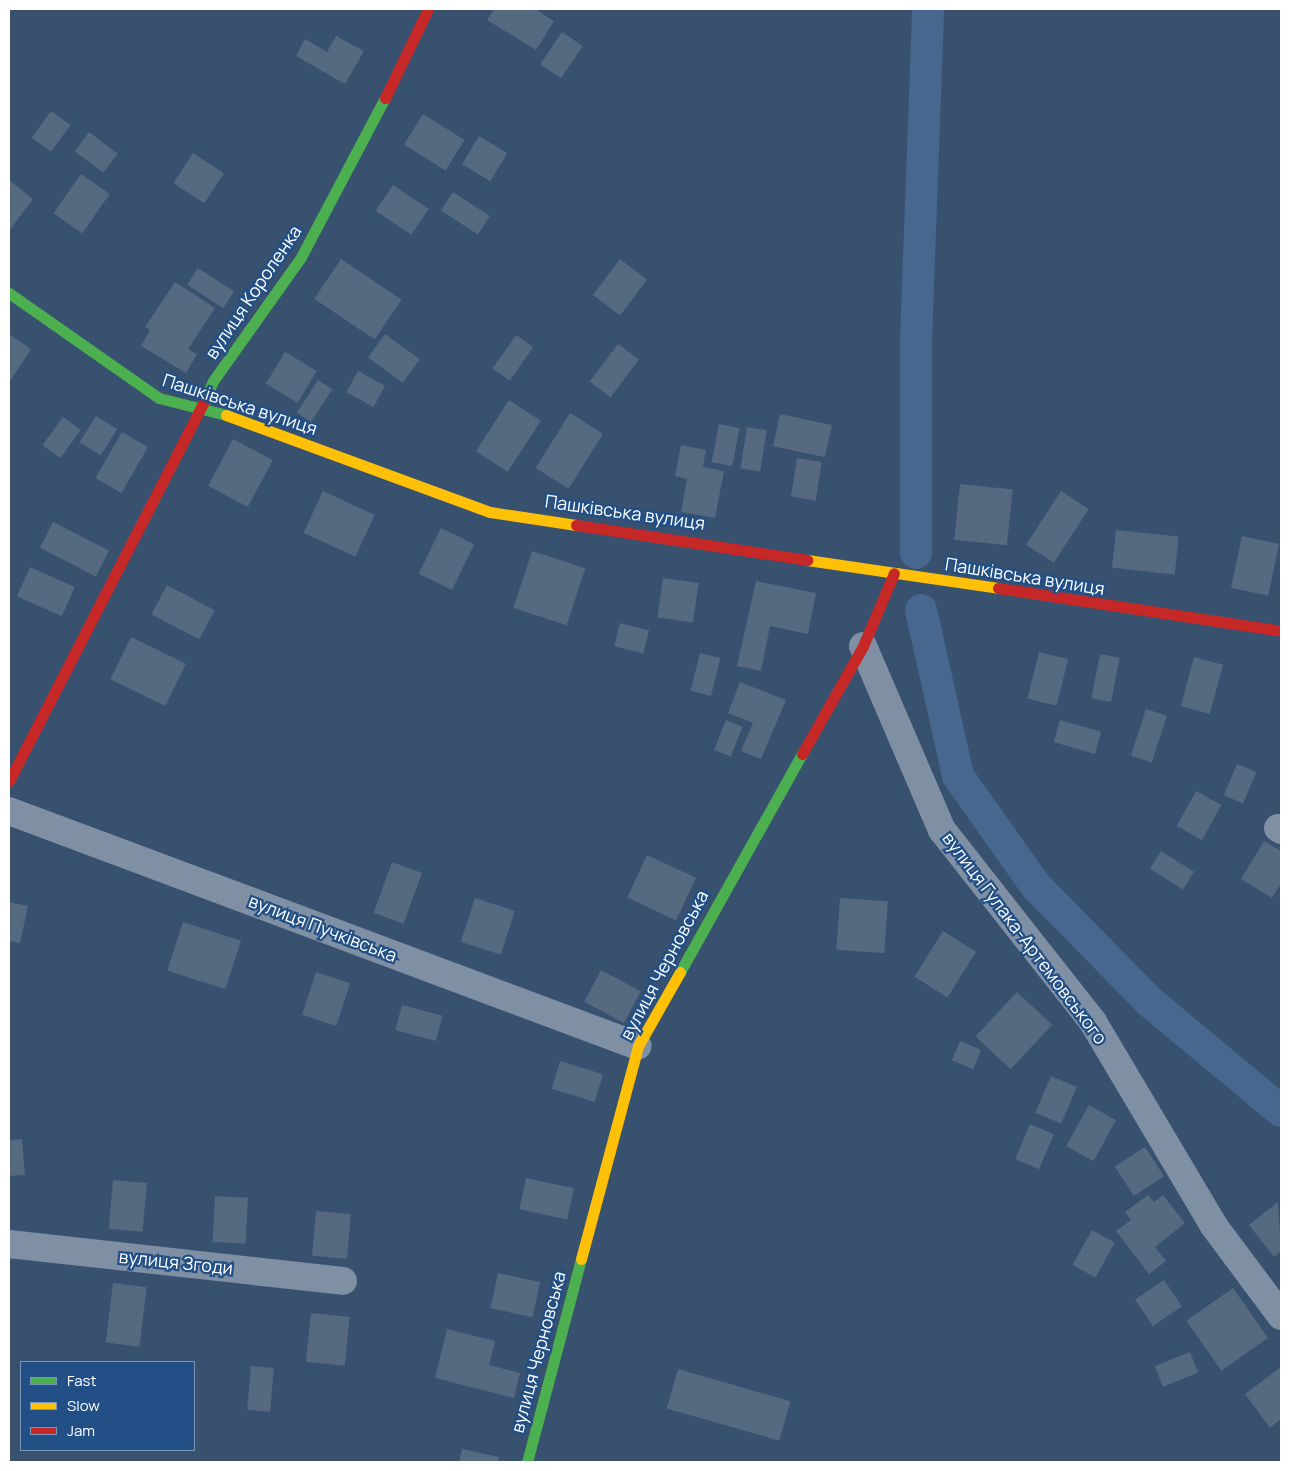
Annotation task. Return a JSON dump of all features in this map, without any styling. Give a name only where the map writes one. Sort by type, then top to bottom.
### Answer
[{"type":"street","name":"вулиця Короленка","points":[[9,780],[201,412],[213,381],[301,257],[363,144],[428,9]]},
{"type":"street","name":"Пашківська вулиця","points":[[9,293],[159,398],[201,412],[244,420],[490,512],[710,542],[894,573],[1281,631]]},
{"type":"street","name":"вулиця Черновська","points":[[527,1462],[638,1046],[863,646],[894,573]]},
{"type":"street","name":"вулиця Гулака-Артемовського","points":[[863,646],[942,830],[1093,1022],[1214,1226],[1281,1316]]},
{"type":"street","name":"вулиця Пучківська","points":[[9,811],[638,1046]]},
{"type":"street","name":"вулиця Згоди","points":[[9,1244],[343,1281]]},
{"type":"building","points":[[494,9],[535,9],[554,21],[536,50],[487,20]]},
{"type":"building","points":[[562,32],[583,46],[561,78],[540,64]]},
{"type":"building","points":[[336,36],[364,51],[345,84],[296,56],[305,39],[327,52]]},
{"type":"building","points":[[51,111],[70,125],[51,152],[32,138]]},
{"type":"building","points":[[423,114],[465,140],[445,170],[404,145]]},
{"type":"building","points":[[89,132],[118,154],[103,173],[75,151]]},
{"type":"building","points":[[479,136],[507,153],[490,181],[462,164]]},
{"type":"building","points":[[193,153],[224,173],[204,203],[173,183]]},
{"type":"building","points":[[81,174],[110,194],[82,233],[53,213]]},
{"type":"building","points":[[9,180],[33,199],[9,231]]},
{"type":"building","points":[[393,185],[429,209],[411,235],[376,211]]},
{"type":"building","points":[[453,192],[490,216],[478,234],[441,210]]},
{"type":"building","points":[[341,259],[402,300],[375,340],[314,299]]},
{"type":"building","points":[[620,259],[647,279],[620,315],[593,295]]},
{"type":"building","points":[[198,268],[234,291],[223,308],[187,285]]},
{"type":"building","points":[[175,282],[215,308],[188,349],[197,354],[186,373],[141,346],[150,330],[145,327]]},
{"type":"building","points":[[9,334],[31,349],[9,383]]},
{"type":"building","points":[[385,334],[420,359],[403,383],[368,357]]},
{"type":"building","points":[[516,335],[533,347],[510,381],[492,369]]},
{"type":"building","points":[[618,344],[639,360],[610,397],[590,382]]},
{"type":"building","points":[[285,352],[317,371],[298,403],[266,384]]},
{"type":"building","points":[[358,371],[385,386],[373,407],[346,392]]},
{"type":"building","points":[[318,380],[332,389],[311,422],[297,413]]},
{"type":"building","points":[[509,400],[541,421],[508,472],[476,451]]},
{"type":"building","points":[[570,413],[603,434],[569,489],[536,468]]},
{"type":"building","points":[[780,414],[832,425],[825,457],[773,446]]},
{"type":"building","points":[[96,416],[117,429],[101,456],[80,442]]},
{"type":"building","points":[[63,417],[81,430],[60,458],[42,445]]},
{"type":"building","points":[[719,424],[740,428],[732,466],[712,462]]},
{"type":"building","points":[[747,427],[767,430],[760,472],[740,468]]},
{"type":"building","points":[[122,432],[148,447],[121,493],[96,478]]},
{"type":"building","points":[[233,439],[273,460],[248,507],[208,486]]},
{"type":"building","points":[[681,445],[706,450],[703,467],[724,471],[715,518],[681,512],[687,479],[675,476]]},
{"type":"building","points":[[797,458],[822,462],[816,500],[791,497]]},
{"type":"building","points":[[960,484],[1013,490],[1007,545],[954,540]]},
{"type":"building","points":[[323,491],[375,515],[355,557],[304,533]]},
{"type":"building","points":[[1061,491],[1089,509],[1054,563],[1026,545]]},
{"type":"building","points":[[53,522],[109,551],[96,576],[40,548]]},
{"type":"building","points":[[441,528],[474,544],[452,590],[419,574]]},
{"type":"building","points":[[1116,530],[1179,537],[1175,574],[1112,568]]},
{"type":"building","points":[[1242,536],[1279,544],[1268,596],[1231,588]]},
{"type":"building","points":[[532,551],[585,568],[567,625],[513,608]]},
{"type":"building","points":[[30,567],[75,587],[62,616],[17,596]]},
{"type":"building","points":[[663,578],[699,583],[693,623],[657,618]]},
{"type":"building","points":[[756,581],[816,593],[808,634],[770,626],[761,671],[737,666]]},
{"type":"building","points":[[167,585],[215,610],[199,639],[152,614]]},
{"type":"building","points":[[620,623],[649,630],[643,654],[614,646]]},
{"type":"building","points":[[131,637],[186,664],[165,706],[110,679]]},
{"type":"building","points":[[1039,652],[1068,659],[1056,706],[1027,699]]},
{"type":"building","points":[[700,653],[720,658],[711,696],[691,691]]},
{"type":"building","points":[[1100,654],[1120,658],[1111,702],[1091,698]]},
{"type":"building","points":[[1194,657],[1223,665],[1210,714],[1181,706]]},
{"type":"building","points":[[740,682],[786,700],[761,759],[741,751],[753,723],[728,713]]},
{"type":"building","points":[[1146,709],[1167,716],[1152,762],[1131,756]]},
{"type":"building","points":[[726,720],[743,727],[731,756],[714,750]]},
{"type":"building","points":[[1060,720],[1101,732],[1095,754],[1054,742]]},
{"type":"building","points":[[1237,764],[1256,772],[1243,804],[1224,795]]},
{"type":"building","points":[[1196,791],[1221,805],[1202,840],[1177,826]]},
{"type":"building","points":[[1264,841],[1281,851],[1281,883],[1272,898],[1241,879]]},
{"type":"building","points":[[1161,851],[1194,872],[1183,889],[1150,869]]},
{"type":"building","points":[[647,855],[696,878],[676,920],[627,898]]},
{"type":"building","points":[[392,862],[422,873],[404,924],[374,913]]},
{"type":"building","points":[[475,898],[515,911],[501,955],[461,942]]},
{"type":"building","points":[[840,898],[888,901],[884,953],[836,950]]},
{"type":"building","points":[[9,902],[28,906],[20,943],[9,941]]},
{"type":"building","points":[[183,922],[241,941],[225,989],[167,971]]},
{"type":"building","points":[[943,931],[976,952],[947,997],[914,977]]},
{"type":"building","points":[[601,970],[641,991],[624,1023],[584,1002]]},
{"type":"building","points":[[316,972],[350,983],[336,1026],[302,1015]]},
{"type":"building","points":[[1017,992],[1052,1025],[1011,1069],[975,1037]]},
{"type":"building","points":[[402,1005],[443,1016],[436,1041],[395,1030]]},
{"type":"building","points":[[960,1041],[981,1050],[973,1069],[952,1060]]},
{"type":"building","points":[[560,1061],[603,1074],[595,1102],[552,1089]]},
{"type":"building","points":[[1051,1076],[1077,1087],[1061,1124],[1035,1113]]},
{"type":"building","points":[[1089,1105],[1116,1120],[1093,1161],[1066,1146]]},
{"type":"building","points":[[1030,1124],[1054,1134],[1039,1169],[1015,1159]]},
{"type":"building","points":[[22,1139],[25,1175],[9,1176],[9,1140]]},
{"type":"building","points":[[1145,1147],[1164,1176],[1134,1196],[1115,1167]]},
{"type":"building","points":[[526,1178],[574,1188],[567,1219],[519,1209]]},
{"type":"building","points":[[113,1180],[147,1183],[143,1232],[109,1229]]},
{"type":"building","points":[[1148,1195],[1154,1202],[1163,1195],[1185,1223],[1155,1247],[1166,1261],[1149,1274],[1116,1231],[1131,1220],[1125,1212]]},
{"type":"building","points":[[215,1196],[248,1198],[246,1244],[213,1242]]},
{"type":"building","points":[[1278,1202],[1281,1251],[1274,1257],[1249,1225]]},
{"type":"building","points":[[316,1211],[351,1214],[347,1259],[312,1256]]},
{"type":"building","points":[[1092,1230],[1115,1243],[1095,1278],[1073,1265]]},
{"type":"building","points":[[498,1273],[540,1282],[533,1317],[491,1308]]},
{"type":"building","points":[[1164,1280],[1182,1307],[1153,1326],[1135,1300]]},
{"type":"building","points":[[113,1283],[147,1287],[139,1347],[106,1343]]},
{"type":"building","points":[[1233,1288],[1268,1338],[1221,1371],[1186,1321]]},
{"type":"building","points":[[311,1313],[350,1317],[345,1366],[306,1362]]},
{"type":"building","points":[[447,1329],[495,1341],[489,1365],[520,1373],[514,1398],[435,1378]]},
{"type":"building","points":[[1190,1352],[1198,1372],[1163,1387],[1155,1366]]},
{"type":"building","points":[[251,1366],[274,1368],[270,1412],[247,1410]]},
{"type":"building","points":[[1281,1367],[1281,1419],[1270,1428],[1245,1394]]},
{"type":"building","points":[[678,1369],[790,1401],[779,1441],[667,1408]]},
{"type":"building","points":[[462,1449],[499,1457],[498,1462],[459,1462]]},
{"type":"waterway","points":[[916,553],[916,340],[928,9]]},
{"type":"waterway","points":[[921,610],[958,776],[1036,886],[1150,1002],[1281,1111]]},
{"type":"traffic: fast","points":[[204,402],[213,381],[301,257],[385,98]]},
{"type":"traffic: fast","points":[[9,293],[159,398],[226,415]]},
{"type":"traffic: fast","points":[[680,972],[802,754]]},
{"type":"traffic: fast","points":[[527,1462],[581,1259]]},
{"type":"traffic: slow","points":[[226,415],[490,512],[576,525]]},
{"type":"traffic: slow","points":[[807,560],[998,588]]},
{"type":"traffic: slow","points":[[581,1259],[638,1046],[680,972]]},
{"type":"traffic: jam","points":[[385,98],[428,9]]},
{"type":"traffic: jam","points":[[9,781],[204,402]]},
{"type":"traffic: jam","points":[[576,525],[807,560]]},
{"type":"traffic: jam","points":[[802,754],[863,646],[894,573]]},
{"type":"traffic: jam","points":[[998,588],[1281,631]]}]
